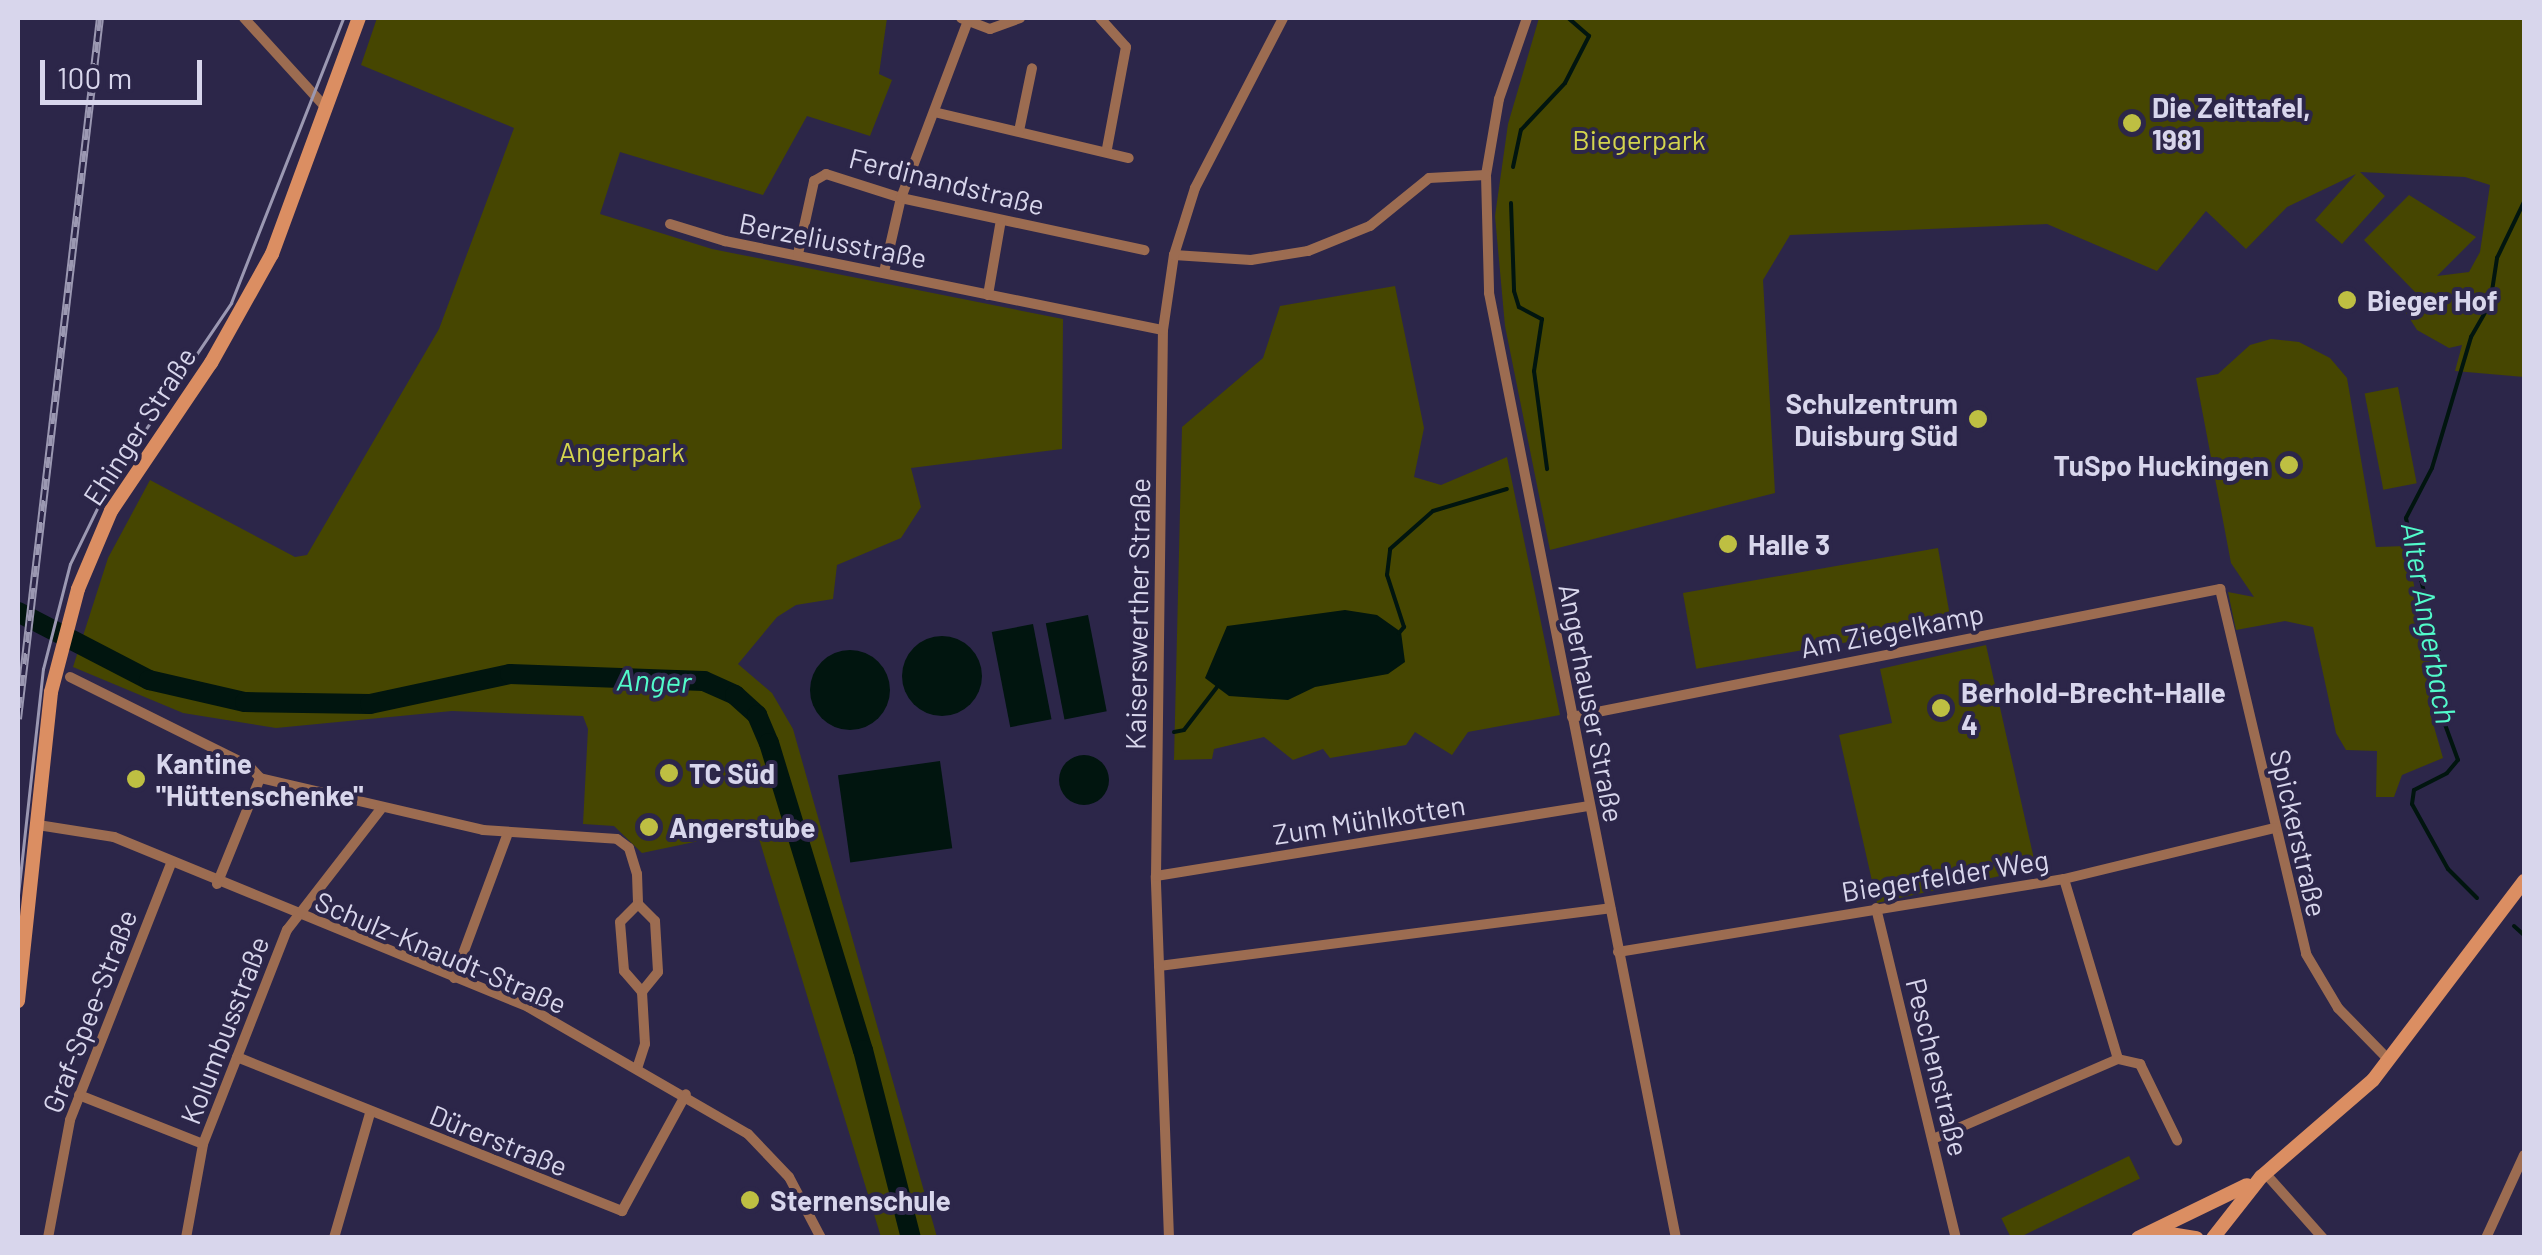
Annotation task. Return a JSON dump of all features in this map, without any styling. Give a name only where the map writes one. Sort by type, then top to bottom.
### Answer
[{"type":"street","points":[[244,18],[327,109]]},
{"type":"street","name":"Ehinger Straße","points":[[18,1001],[61,647],[70,616],[111,511],[211,363],[272,254],[360,18]]},
{"type":"street","points":[[884,272],[901,198],[964,20],[990,28],[1020,18]]},
{"type":"street","points":[[1100,18],[1126,47],[1107,149]]},
{"type":"street","name":"Kaiserswerther Straße","points":[[1169,1238],[1156,876],[1163,330],[1174,255],[1214,142],[1282,18]]},
{"type":"street","name":"Angerhauser Straße","points":[[1527,18],[1499,99],[1486,175],[1484,240],[1495,332],[1676,1238]]},
{"type":"street","points":[[1020,131],[1032,68]]},
{"type":"street","points":[[934,112],[1107,149],[1129,158]]},
{"type":"street","points":[[1174,255],[1250,260],[1308,251],[1370,226],[1429,178],[1486,175]]},
{"type":"street","name":"Ferdinandstraße","points":[[798,254],[818,176],[901,198],[1144,250]]},
{"type":"street","points":[[988,294],[1001,220]]},
{"type":"street","name":"Berzeliusstraße","points":[[670,224],[1163,330]]},
{"type":"street","name":"Am Ziegelkamp","points":[[1572,717],[2220,589]]},
{"type":"street","name":"Spickerstraße","points":[[2220,589],[2295,920],[2320,983],[2389,1060]]},
{"type":"street","points":[[70,678],[249,766],[260,778],[381,810],[508,833],[617,839],[635,860],[638,904],[655,921],[658,972],[642,992]]},
{"type":"street","points":[[217,884],[260,778]]},
{"type":"street","name":"Zum Mühlkotten","points":[[1156,876],[1589,806]]},
{"type":"street","name":"Kolumbusstraße","points":[[186,1238],[203,1144],[298,915],[381,810]]},
{"type":"street","name":"Schulz-Knaudt-Straße","points":[[38,825],[114,837],[217,884],[528,1006],[686,1094],[771,1156],[799,1192],[821,1238]]},
{"type":"street","name":"Biegerfelder Weg","points":[[1618,952],[2064,879],[2275,828]]},
{"type":"street","points":[[454,978],[508,833]]},
{"type":"street","name":"Graf-Spee-Straße","points":[[48,1238],[60,1154],[79,1095],[171,863]]},
{"type":"street","points":[[2064,879],[2118,1059]]},
{"type":"street","points":[[2145,1235],[2263,1175],[2348,1107],[2389,1060],[2524,881]]},
{"type":"street","points":[[637,1069],[645,1044],[642,992],[624,971],[620,922],[638,904]]},
{"type":"street","points":[[1159,966],[1610,908]]},
{"type":"street","name":"Peschenstraße","points":[[1876,908],[1956,1238]]},
{"type":"street","name":"Dürerstraße","points":[[237,1057],[622,1211],[686,1094]]},
{"type":"street","points":[[1933,1139],[2118,1059],[2140,1064],[2176,1140]]},
{"type":"street","points":[[79,1095],[203,1144]]},
{"type":"street","points":[[334,1238],[370,1113]]},
{"type":"street","points":[[2486,1238],[2524,1155]]},
{"type":"street","points":[[2213,1238],[2263,1175]]},
{"type":"street","points":[[2263,1175],[2322,1238]]},
{"type":"street","points":[[2145,1235],[2198,1238]]},
{"type":"green space","name":"Angerpark","points":[[377,18],[887,18],[879,74],[892,80],[870,136],[807,116],[763,195],[620,152],[600,214],[712,249],[1063,319],[1062,449],[911,468],[921,507],[901,538],[837,565],[833,599],[796,605],[777,617],[738,664],[772,693],[793,729],[937,1237],[881,1237],[756,829],[642,853],[614,826],[583,824],[588,729],[583,716],[452,711],[276,728],[183,713],[73,667],[108,558],[150,480],[295,557],[307,555],[439,329],[514,128],[361,65]]},
{"type":"green space","name":"Biegerpark","points":[[1539,18],[2524,18],[2524,377],[2455,371],[2462,345],[2449,348],[2417,330],[2403,308],[2417,294],[2364,240],[2409,195],[2476,237],[2437,276],[2469,272],[2480,252],[2490,185],[2465,177],[2360,172],[2385,196],[2342,244],[2315,220],[2356,174],[2287,207],[2246,249],[2206,211],[2157,271],[2047,224],[1790,235],[1763,280],[1775,493],[1550,550],[1505,326],[1495,216],[1508,124]]},
{"type":"green space","points":[[1395,286],[1424,428],[1414,477],[1441,485],[1507,457],[1560,715],[1468,732],[1452,755],[1415,732],[1406,745],[1330,758],[1323,749],[1293,760],[1264,737],[1214,749],[1212,759],[1174,760],[1182,427],[1263,358],[1280,306]]},
{"type":"green space","name":"TuSpo Huckingen","points":[[2271,339],[2299,342],[2330,358],[2347,378],[2376,547],[2406,546],[2431,668],[2430,713],[2443,758],[2402,775],[2394,797],[2376,797],[2377,751],[2346,750],[2336,733],[2313,627],[2285,621],[2236,630],[2228,592],[2254,597],[2231,563],[2196,378],[2218,374],[2250,345]]},
{"type":"green space","points":[[2398,387],[2417,483],[2383,490],[2365,393]]},
{"type":"green space","points":[[1938,548],[1951,624],[1696,669],[1683,593]]},
{"type":"green space","points":[[1986,645],[2036,868],[1877,903],[1839,735],[1892,723],[1880,669]]},
{"type":"green space","points":[[2129,1156],[2140,1178],[2018,1238],[2011,1238],[2001,1218]]},
{"type":"shaded area","points":[[1345,610],[1377,615],[1401,632],[1405,662],[1388,674],[1315,687],[1288,700],[1229,696],[1205,678],[1227,626]]},
{"type":"shaded area","points":[[1088,615],[1107,711],[1064,719],[1046,623]]},
{"type":"shaded area","points":[[1033,624],[1052,719],[1010,727],[992,632]]},
{"type":"shaded area","points":[[942,636],[957,639],[970,648],[979,661],[979,691],[970,704],[957,713],[942,716],[927,713],[914,704],[905,691],[902,676],[905,661],[914,648],[927,639]]},
{"type":"shaded area","points":[[850,650],[865,653],[878,662],[887,675],[887,705],[878,718],[865,727],[850,730],[835,727],[822,718],[813,705],[810,690],[813,675],[822,662],[835,653]]},
{"type":"shaded area","points":[[1084,755],[1102,762],[1109,780],[1102,798],[1084,805],[1066,798],[1059,780],[1066,762]]},
{"type":"shaded area","points":[[940,761],[952,848],[850,862],[838,775]]},
{"type":"waterway","name":"Alter Angerbach","points":[[1513,167],[1521,130],[1565,83],[1589,36],[1568,18]]},
{"type":"waterway","name":"Alter Angerbach","points":[[2477,898],[2448,869],[2412,804],[2414,790],[2447,773],[2458,760],[2443,719],[2441,661],[2406,518],[2432,468],[2471,337],[2490,304],[2497,258],[2524,202]]},
{"type":"waterway","name":"Alter Angerbach","points":[[1511,203],[1514,291],[1519,307],[1542,319],[1534,371],[1547,469]]},
{"type":"waterway","name":"Alter Angerbach","points":[[1399,633],[1404,627],[1387,575],[1390,549],[1433,511],[1507,489]]},
{"type":"waterway","name":"Anger","points":[[18,612],[149,680],[245,702],[370,704],[510,674],[704,681],[735,695],[757,715],[769,743],[863,1050],[911,1238]]},
{"type":"waterway","name":"Alter Angerbach","points":[[1174,732],[1184,730],[1217,687]]},
{"type":"waterway","name":"Alter Angerbach","points":[[2514,926],[2524,935]]},
{"type":"tram line","points":[[18,895],[43,669],[70,564],[110,482],[231,303],[343,18]]},
{"type":"railway","points":[[18,719],[100,18]]},
{"type":"place","name":"Die Zeittafel, 1981","points":[[2132,123]]},
{"type":"place","name":"Bieger Hof","points":[[2347,300]]},
{"type":"place","name":"Schulzentrum Duisburg Süd","points":[[1978,419]]},
{"type":"place","name":"TuSpo Huckingen","points":[[2289,465]]},
{"type":"place","name":"Halle 3","points":[[1728,544]]},
{"type":"place","name":"Berhold-Brecht-Halle 4","points":[[1941,708]]},
{"type":"place","name":"TC Süd","points":[[669,773]]},
{"type":"place","name":"Kantine \"Hüttenschenke\"","points":[[136,779]]},
{"type":"place","name":"Angerstube","points":[[649,827]]},
{"type":"place","name":"Sternenschule","points":[[750,1200]]}]
